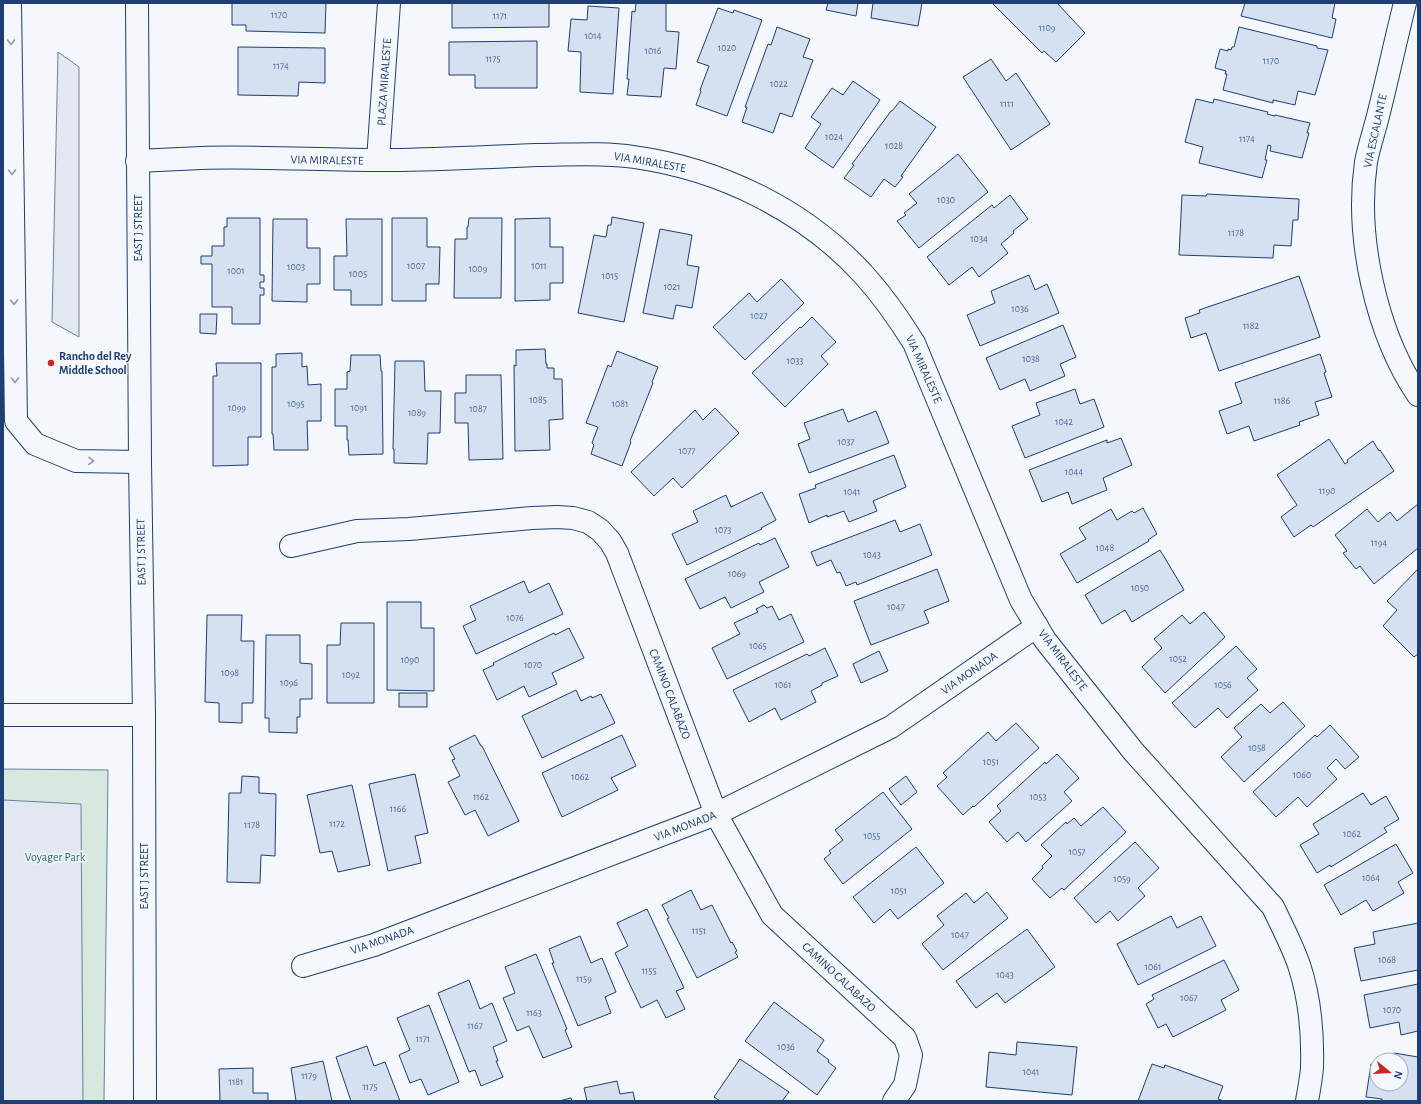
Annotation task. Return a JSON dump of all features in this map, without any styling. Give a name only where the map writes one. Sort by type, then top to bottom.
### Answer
[{"type":"street","points":[[10,3],[16,420],[35,444],[76,461],[140,462]]},
{"type":"street","name":"EAST J STREET","points":[[137,3],[137,161],[144,715],[145,1101]]},
{"type":"street","name":"PLAZA MIRALESTE","points":[[378,160],[389,3]]},
{"type":"street","name":"VIA ESCALANTE","points":[[1405,3],[1366,162],[1364,204],[1366,244],[1372,285],[1384,324],[1397,357],[1418,395]]},
{"type":"street","name":"VIA MIRALESTE","points":[[137,161],[202,158],[378,160],[589,154],[634,157],[677,165],[719,178],[760,196],[798,219],[832,244],[863,274],[891,307],[914,343],[1021,600],[1045,640],[1133,751],[1272,907],[1288,936],[1300,966],[1307,998],[1312,1033],[1312,1069],[1307,1101]]},
{"type":"street","name":"CAMINO CALABAZO","points":[[291,546],[357,531],[409,529],[532,518],[573,518],[588,522],[600,530],[610,541],[617,554],[716,814],[772,915],[905,1038],[911,1055],[905,1085],[894,1101]]},
{"type":"street","name":"VIA MONADA","points":[[303,966],[374,945],[716,814],[891,727],[1037,626]]},
{"type":"street","points":[[3,715],[144,715]]},
{"type":"green space","name":"Voyager Park","points":[[3,769],[108,770],[104,1101],[3,1101]]},
{"type":"shaded area","points":[[58,52],[79,67],[79,337],[52,322]]},
{"type":"shaded area","name":"Voyager Park","points":[[3,800],[81,804],[83,1101],[3,1101]]},
{"type":"building","points":[[232,3],[326,3],[325,33],[246,31],[246,25],[232,25]]},
{"type":"building","points":[[452,3],[549,3],[549,27],[452,28]]},
{"type":"building","points":[[636,3],[666,3],[666,31],[679,32],[676,69],[664,68],[661,97],[627,95],[632,11],[635,12]]},
{"type":"building","points":[[828,3],[858,3],[856,16],[826,10]]},
{"type":"building","points":[[873,3],[922,3],[918,26],[871,18]]},
{"type":"building","points":[[992,3],[1057,3],[1085,33],[1056,62],[1044,51],[1042,53]]},
{"type":"building","points":[[1245,3],[1335,3],[1332,18],[1336,19],[1332,38],[1241,16]]},
{"type":"building","points":[[588,6],[619,8],[613,94],[580,92],[581,52],[568,51],[571,19],[587,20]]},
{"type":"building","points":[[718,8],[733,13],[734,10],[762,20],[727,116],[696,105],[709,66],[697,62]]},
{"type":"building","points":[[777,27],[810,39],[803,57],[813,60],[792,117],[780,113],[773,133],[742,122],[747,107],[745,107],[768,44],[771,45]]},
{"type":"building","points":[[1239,27],[1328,50],[1315,95],[1298,91],[1295,105],[1273,100],[1273,103],[1223,90],[1227,74],[1225,74],[1226,71],[1215,68],[1220,49],[1228,51],[1228,49],[1231,50],[1232,47],[1234,47]]},
{"type":"building","points":[[537,41],[537,88],[475,88],[475,75],[449,75],[449,42]]},
{"type":"building","points":[[238,47],[325,48],[325,83],[299,82],[298,96],[238,95]]},
{"type":"building","points":[[991,59],[1006,81],[1016,73],[1050,124],[1011,150],[963,77]]},
{"type":"building","points":[[853,81],[880,100],[833,168],[805,148],[821,124],[811,117],[832,88],[843,95]]},
{"type":"building","points":[[1196,99],[1213,103],[1214,99],[1268,112],[1267,114],[1275,116],[1310,123],[1307,133],[1309,133],[1302,158],[1270,151],[1271,146],[1268,145],[1265,160],[1267,160],[1262,178],[1199,163],[1203,147],[1185,142]]},
{"type":"building","points":[[900,101],[936,127],[901,176],[903,177],[895,187],[884,179],[871,197],[844,178],[854,165],[852,164]]},
{"type":"building","points":[[958,154],[988,192],[919,248],[897,221],[906,215],[904,213],[917,203],[909,194]]},
{"type":"building","points":[[1207,194],[1299,199],[1298,220],[1293,220],[1291,246],[1274,245],[1273,258],[1179,255],[1182,195],[1206,196]]},
{"type":"building","points":[[1010,195],[1028,219],[1013,231],[1014,233],[1001,244],[1008,253],[979,277],[972,267],[949,285],[927,257],[992,205],[994,208]]},
{"type":"building","points":[[612,217],[644,223],[624,322],[578,313],[594,235],[606,237],[608,225],[611,225]]},
{"type":"building","points":[[227,218],[260,218],[260,275],[264,275],[264,282],[260,282],[260,288],[264,288],[264,295],[260,295],[260,324],[232,324],[232,307],[212,307],[212,264],[201,264],[201,256],[212,256],[212,246],[224,246],[224,227],[227,227]]},
{"type":"building","points":[[392,218],[427,218],[427,247],[440,247],[439,284],[426,284],[426,301],[392,301]]},
{"type":"building","points":[[469,218],[502,218],[501,298],[454,298],[455,239],[467,239]]},
{"type":"building","points":[[550,218],[550,247],[563,247],[563,283],[550,283],[550,300],[515,301],[515,219]]},
{"type":"building","points":[[273,219],[307,219],[307,248],[320,248],[320,284],[307,284],[307,302],[272,301]]},
{"type":"building","points":[[346,219],[382,219],[382,305],[351,305],[351,290],[334,290],[334,256],[347,256]]},
{"type":"building","points":[[660,229],[692,235],[687,265],[699,267],[692,308],[676,305],[673,319],[643,313]]},
{"type":"building","points":[[1029,275],[1035,290],[1047,284],[1059,313],[980,346],[967,315],[995,303],[991,291]]},
{"type":"building","points":[[1299,276],[1320,337],[1219,371],[1206,333],[1191,338],[1185,318],[1200,313],[1199,310]]},
{"type":"building","points":[[781,279],[804,303],[745,360],[713,327],[749,293],[757,302]]},
{"type":"building","points":[[200,314],[217,314],[216,334],[200,333]]},
{"type":"building","points":[[812,317],[836,342],[821,356],[828,364],[785,407],[752,373]]},
{"type":"building","points":[[1063,325],[1076,357],[1060,364],[1065,376],[1030,391],[1025,379],[1000,390],[986,358]]},
{"type":"building","points":[[545,349],[547,368],[554,368],[554,379],[562,379],[563,419],[549,420],[550,450],[515,451],[514,365],[516,366],[516,350]]},
{"type":"building","points":[[617,351],[658,367],[622,466],[591,454],[594,445],[592,443],[598,427],[586,423],[608,365],[611,367]]},
{"type":"building","points":[[302,353],[302,367],[307,366],[308,385],[321,384],[321,421],[307,421],[308,450],[274,450],[272,434],[272,367],[276,367],[276,354]]},
{"type":"building","points":[[1320,354],[1326,372],[1324,373],[1332,397],[1315,402],[1319,415],[1299,422],[1300,425],[1254,441],[1249,426],[1227,434],[1219,411],[1242,403],[1235,383]]},
{"type":"building","points":[[351,355],[380,355],[382,371],[383,454],[349,455],[347,426],[335,426],[335,389],[347,389],[347,372],[350,371]]},
{"type":"building","points":[[395,361],[424,361],[425,391],[441,391],[440,433],[428,433],[427,464],[394,463]]},
{"type":"building","points":[[216,363],[261,363],[261,437],[248,437],[248,465],[213,466],[213,376],[217,376]]},
{"type":"building","points":[[466,375],[501,375],[503,459],[469,460],[468,423],[455,423],[455,393],[466,393]]},
{"type":"building","points":[[1075,389],[1080,404],[1094,399],[1104,427],[1025,458],[1012,426],[1040,415],[1036,403]]},
{"type":"building","points":[[715,408],[739,433],[682,488],[673,478],[654,496],[631,472],[695,410],[703,420]]},
{"type":"building","points":[[843,409],[848,422],[876,411],[889,443],[809,473],[798,444],[810,439],[804,423]]},
{"type":"building","points":[[1121,438],[1132,465],[1103,478],[1107,490],[1072,504],[1068,492],[1042,502],[1029,470],[1107,440],[1107,443]]},
{"type":"building","points":[[1329,439],[1345,464],[1348,462],[1347,460],[1373,441],[1394,471],[1313,527],[1311,525],[1294,537],[1281,517],[1297,505],[1277,475]]},
{"type":"building","points":[[894,455],[906,487],[873,501],[877,511],[849,522],[844,511],[827,517],[827,515],[809,523],[799,494],[816,488],[815,485]]},
{"type":"building","points":[[762,492],[776,520],[761,528],[762,529],[687,565],[672,534],[698,522],[693,511],[726,495],[731,507]]},
{"type":"building","points":[[1418,504],[1418,548],[1374,584],[1360,566],[1356,569],[1343,553],[1347,551],[1335,535],[1367,509],[1378,522],[1390,512],[1397,521]]},
{"type":"building","points":[[1143,508],[1157,534],[1148,540],[1149,541],[1077,583],[1060,554],[1086,539],[1079,528],[1111,509],[1117,520],[1132,511],[1134,513]]},
{"type":"building","points":[[895,520],[900,532],[920,524],[932,555],[857,585],[856,582],[846,586],[840,572],[837,573],[831,560],[817,566],[811,552]]},
{"type":"building","points":[[775,538],[789,567],[759,582],[764,592],[731,608],[725,597],[700,609],[685,579],[759,543],[760,545]]},
{"type":"building","points":[[1160,550],[1184,590],[1132,622],[1125,610],[1102,624],[1085,595]]},
{"type":"building","points":[[937,569],[949,601],[924,611],[929,623],[871,645],[854,601]]},
{"type":"building","points":[[1418,569],[1418,654],[1414,657],[1383,626],[1397,610],[1387,601]]},
{"type":"building","points":[[524,581],[529,593],[549,583],[563,614],[476,654],[463,626],[476,620],[470,606]]},
{"type":"building","points":[[387,602],[421,602],[421,628],[434,628],[434,691],[387,690]]},
{"type":"building","points":[[764,605],[767,608],[772,606],[779,620],[791,614],[804,642],[727,679],[712,648],[740,634],[734,623],[758,612],[756,609]]},
{"type":"building","points":[[1204,612],[1225,637],[1165,693],[1142,667],[1162,648],[1154,639],[1182,615],[1190,624]]},
{"type":"building","points":[[207,615],[242,615],[241,641],[254,641],[253,703],[242,703],[242,723],[219,722],[219,703],[205,702]]},
{"type":"building","points":[[341,623],[374,623],[374,703],[327,703],[327,645],[340,645]]},
{"type":"building","points":[[569,628],[584,658],[552,673],[557,684],[529,697],[524,686],[497,700],[483,670],[494,665],[493,663],[554,633],[555,635]]},
{"type":"building","points":[[266,635],[300,635],[300,663],[312,664],[312,699],[300,699],[300,717],[297,717],[297,733],[269,732],[269,718],[265,718]]},
{"type":"building","points":[[1236,646],[1257,669],[1247,678],[1258,690],[1227,718],[1218,708],[1195,728],[1172,703]]},
{"type":"building","points":[[825,648],[838,676],[822,683],[822,685],[811,691],[816,702],[781,720],[775,708],[749,722],[733,690],[807,654],[809,656]]},
{"type":"building","points":[[879,651],[888,671],[861,683],[853,664]]},
{"type":"building","points":[[576,690],[581,701],[591,696],[592,698],[601,694],[615,723],[542,758],[522,716]]},
{"type":"building","points":[[399,693],[427,693],[427,707],[399,707]]},
{"type":"building","points":[[1283,702],[1305,726],[1244,782],[1221,757],[1242,737],[1234,728],[1261,704],[1270,713]]},
{"type":"building","points":[[1016,723],[1039,748],[974,807],[973,806],[963,815],[937,786],[947,777],[943,773],[988,732],[996,741]]},
{"type":"building","points":[[1330,725],[1359,757],[1345,769],[1336,759],[1327,768],[1337,779],[1307,807],[1298,797],[1276,817],[1253,792],[1315,735],[1317,737]]},
{"type":"building","points":[[475,735],[482,746],[519,821],[488,836],[475,810],[465,815],[448,782],[460,776],[452,760],[455,759],[449,748]]},
{"type":"building","points":[[622,735],[636,766],[611,778],[618,790],[562,817],[542,773]]},
{"type":"building","points":[[1057,754],[1079,778],[1064,792],[1072,801],[1026,842],[1018,832],[1007,842],[989,822],[1001,811],[997,806],[1045,762],[1046,764]]},
{"type":"building","points":[[415,774],[428,833],[415,836],[421,863],[388,871],[369,784]]},
{"type":"building","points":[[242,776],[259,777],[259,793],[276,794],[275,856],[261,855],[260,883],[227,882],[229,793],[241,793]]},
{"type":"building","points":[[906,776],[917,792],[901,805],[889,789]]},
{"type":"building","points":[[352,785],[370,865],[338,872],[332,851],[320,853],[307,795]]},
{"type":"building","points":[[883,792],[912,829],[843,884],[824,859],[831,853],[829,851],[843,840],[835,830]]},
{"type":"building","points":[[1363,793],[1371,805],[1386,796],[1399,819],[1384,828],[1387,832],[1331,867],[1330,865],[1317,873],[1300,845],[1319,834],[1313,824]]},
{"type":"building","points":[[1103,807],[1126,832],[1064,890],[1062,888],[1050,898],[1032,879],[1052,856],[1041,845],[1066,822],[1067,824],[1074,818],[1081,826]]},
{"type":"building","points":[[1135,842],[1159,868],[1138,888],[1145,896],[1118,921],[1110,911],[1096,923],[1074,898]]},
{"type":"building","points":[[1396,844],[1413,873],[1398,882],[1404,893],[1373,911],[1366,900],[1341,915],[1324,885]]},
{"type":"building","points":[[916,847],[944,883],[898,919],[890,909],[874,923],[853,897]]},
{"type":"building","points":[[691,890],[701,910],[712,905],[731,943],[732,942],[737,951],[735,952],[738,957],[697,978],[667,919],[669,918],[662,905]]},
{"type":"building","points":[[987,892],[1008,918],[943,970],[922,944],[944,925],[937,916],[966,893],[974,903]]},
{"type":"building","points":[[647,909],[684,988],[676,991],[685,1009],[666,1018],[657,1000],[641,1008],[615,953],[628,946],[617,923]]},
{"type":"building","points":[[1171,916],[1177,928],[1201,916],[1216,946],[1138,985],[1117,944]]},
{"type":"building","points":[[1418,923],[1418,970],[1361,981],[1354,948],[1375,944],[1373,932]]},
{"type":"building","points":[[1027,929],[1055,967],[1005,1003],[997,993],[976,1008],[956,981]]},
{"type":"building","points":[[580,936],[591,963],[602,958],[616,992],[605,997],[611,1013],[578,1026],[552,963],[554,963],[549,949]]},
{"type":"building","points":[[536,954],[567,1029],[565,1030],[572,1047],[543,1058],[529,1026],[517,1031],[503,998],[515,993],[505,967]]},
{"type":"building","points":[[1224,960],[1239,990],[1221,1000],[1226,1010],[1173,1037],[1166,1024],[1158,1028],[1146,1004],[1154,999],[1152,995]]},
{"type":"building","points":[[469,980],[480,1009],[492,1003],[507,1041],[493,1047],[498,1061],[496,1061],[503,1077],[481,1086],[475,1070],[469,1072],[438,993]]},
{"type":"building","points":[[1418,984],[1418,1031],[1401,1035],[1399,1022],[1370,1028],[1364,995]]},
{"type":"building","points":[[774,1002],[824,1040],[817,1051],[829,1060],[828,1062],[836,1068],[817,1095],[745,1041]]},
{"type":"building","points":[[429,1005],[459,1082],[428,1095],[421,1079],[410,1083],[399,1055],[410,1050],[397,1018]]},
{"type":"building","points":[[1017,1042],[1077,1047],[1072,1095],[986,1087],[989,1052],[1016,1055]]},
{"type":"building","points":[[367,1046],[374,1066],[385,1062],[400,1101],[351,1101],[336,1057]]},
{"type":"building","points":[[1409,1056],[1418,1057],[1418,1101],[1382,1101],[1382,1099],[1366,1097],[1369,1077],[1369,1092],[1409,1092]]},
{"type":"building","points":[[740,1059],[789,1092],[782,1101],[720,1101],[714,1097]]},
{"type":"building","points":[[323,1061],[332,1101],[296,1101],[291,1068]]},
{"type":"building","points":[[1152,1064],[1164,1068],[1165,1065],[1223,1086],[1218,1099],[1224,1101],[1138,1101]]},
{"type":"building","points":[[253,1068],[253,1093],[268,1093],[268,1101],[220,1101],[219,1069]]},
{"type":"building","points":[[617,1081],[620,1094],[633,1092],[635,1101],[587,1101],[584,1088]]},
{"type":"building","points":[[571,1098],[572,1101],[559,1101]]},
{"type":"place","name":"Rancho del Rey Middle School","points":[[51,363]]}]
